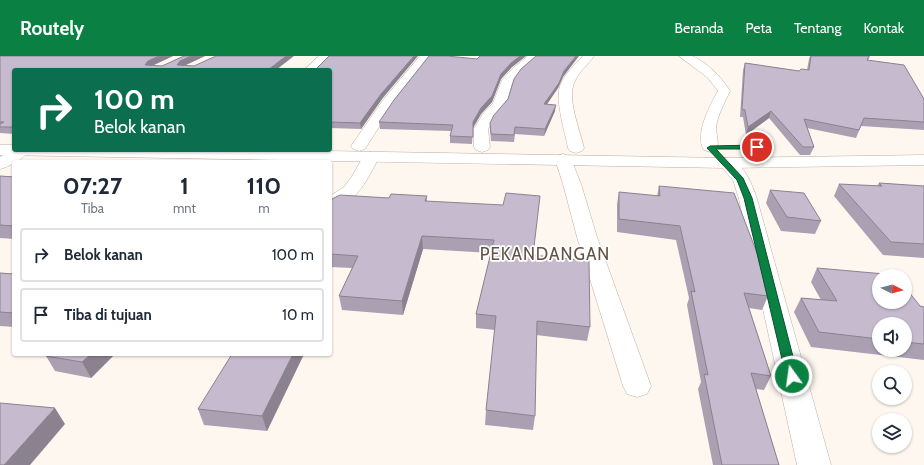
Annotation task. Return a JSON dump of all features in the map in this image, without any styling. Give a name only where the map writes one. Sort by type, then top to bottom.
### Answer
[{"type":"street","points":[[312,68],[326,56]]},
{"type":"street","points":[[332,204],[350,191],[360,178],[365,151],[388,103],[426,56]]},
{"type":"street","points":[[482,146],[481,129],[487,118],[499,105],[506,83],[516,71],[535,56]]},
{"type":"street","points":[[576,148],[565,87],[575,70],[589,56]]},
{"type":"street","points":[[684,56],[712,75],[721,84],[724,91],[717,104],[710,127],[714,151],[744,189],[814,465]]},
{"type":"street","points":[[0,138],[9,152],[284,152]]},
{"type":"street","points":[[332,145],[365,151],[568,171],[714,151],[924,160]]},
{"type":"street","points":[[332,151],[482,146],[576,148],[673,147]]},
{"type":"street","points":[[780,147],[924,147]]},
{"type":"street","points":[[568,171],[587,237],[637,386]]},
{"type":"building","points":[[0,56],[159,56],[148,61],[145,65],[162,66],[184,56],[191,56],[180,61],[177,65],[194,66],[216,56],[286,56],[271,68],[12,68],[12,127],[0,127],[0,124],[4,122],[0,122]]},
{"type":"building","points":[[329,56],[414,56],[381,94],[360,123],[332,122],[332,68],[317,68]]},
{"type":"building","points":[[429,56],[477,59],[480,56],[520,56],[501,74],[492,96],[481,108],[473,122],[473,137],[450,136],[453,125],[379,122],[394,100]]},
{"type":"building","points":[[536,56],[576,56],[564,71],[559,83],[544,104],[556,105],[545,129],[515,127],[514,135],[491,134],[490,123],[494,115],[508,99],[514,79],[521,69]]},
{"type":"building","points":[[811,56],[869,56],[867,60],[904,65],[924,99],[924,122],[864,118],[859,130],[804,119],[814,147],[803,147],[771,111],[748,127],[745,110],[742,109],[745,63],[799,71],[801,69],[809,70]]},
{"type":"building","points":[[0,176],[12,177],[12,226],[0,225]]},
{"type":"building","points":[[879,183],[924,186],[924,244],[891,242],[839,184],[882,186]]},
{"type":"building","points":[[659,186],[734,193],[757,253],[768,296],[744,293],[771,376],[751,373],[779,465],[722,465],[704,374],[708,375],[691,291],[695,292],[680,226],[619,219],[619,192],[660,196]]},
{"type":"building","points":[[770,190],[804,193],[821,221],[787,217]]},
{"type":"building","points":[[506,193],[540,196],[533,255],[589,261],[590,327],[537,321],[535,416],[486,410],[496,316],[476,314],[494,240],[422,236],[402,301],[339,296],[358,256],[332,254],[332,199],[340,195],[389,198],[391,194],[427,196],[425,201],[503,205]]},
{"type":"building","points":[[817,268],[872,273],[872,309],[912,309],[912,296],[920,306],[924,307],[924,344],[912,343],[912,317],[872,317],[872,338],[819,332],[801,298],[837,301]]},
{"type":"building","points":[[0,273],[12,274],[12,313],[0,312]]},
{"type":"building","points":[[46,356],[89,356],[82,362]]},
{"type":"building","points":[[231,356],[292,356],[262,416],[198,409]]},
{"type":"building","points":[[0,403],[55,408],[4,465],[0,465]]},
{"type":"district","name":"PEKANDANGAN","points":[[545,254]]},
{"type":"route","points":[[757,147],[710,148],[741,179],[748,198],[792,376]]}]
